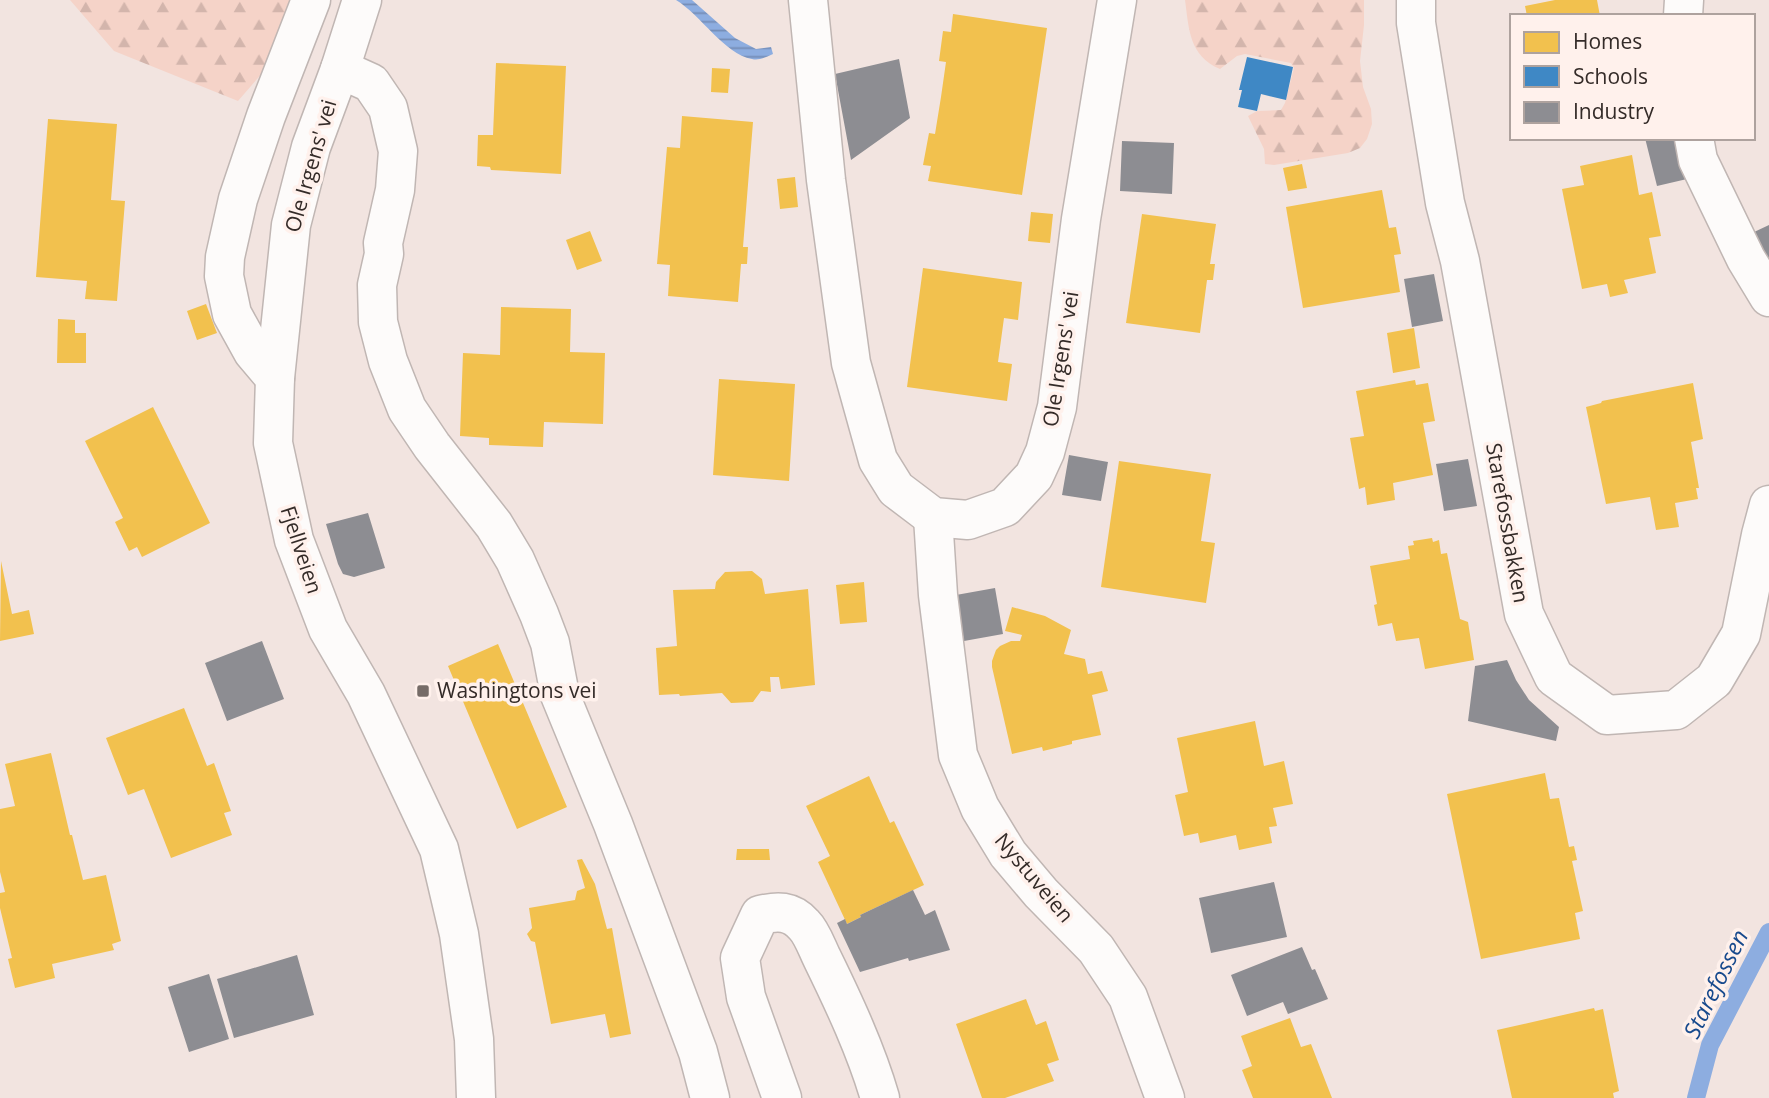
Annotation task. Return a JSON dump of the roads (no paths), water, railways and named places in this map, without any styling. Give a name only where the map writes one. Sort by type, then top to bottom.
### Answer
[{"type":"street","points":[[275,378],[253,352],[232,314],[224,276],[225,257],[238,199],[266,116],[311,0]]},
{"type":"street","name":"Ole Irgens' vei","points":[[275,378],[291,225],[311,148],[362,0]]},
{"type":"street","points":[[808,0],[825,180],[852,363],[878,460],[896,489],[933,517]]},
{"type":"street","name":"Ole Irgens' vei","points":[[933,517],[968,520],[1005,507],[1034,477],[1045,452],[1057,407],[1081,219],[1117,0]]},
{"type":"street","name":"Starefossbakken","points":[[1416,0],[1416,23],[1445,204],[1460,261],[1524,614],[1554,677],[1607,715],[1676,710],[1714,680],[1741,634],[1769,505]]},
{"type":"street","points":[[340,69],[370,83],[388,108],[398,151],[395,190],[377,285],[378,322],[388,362],[407,409],[432,446],[494,525],[515,560],[534,603],[550,643],[560,695],[613,824],[698,1052],[710,1098]]},
{"type":"street","points":[[1694,140],[1698,160],[1746,259],[1769,297]]},
{"type":"street","name":"Fjellveien","points":[[275,378],[273,443],[293,540],[328,629],[366,695],[439,849],[460,934],[474,1039],[476,1098]]},
{"type":"street","name":"Nystuveien","points":[[933,517],[937,595],[958,755],[980,808],[1008,854],[1041,893],[1096,949],[1128,997],[1165,1098]]},
{"type":"street","points":[[782,1098],[746,997],[740,958],[760,915],[778,911],[793,916],[806,926],[841,996],[872,1071],[880,1098]]},
{"type":"water","points":[[676,0],[692,0],[735,38],[756,49],[771,47],[773,54],[757,59],[742,56],[722,42]]},
{"type":"waterway","name":"Starefossen","points":[[1696,1098],[1710,1045],[1769,932]]},
{"type":"place","name":"Washingtons vei","points":[[423,691]]}]
